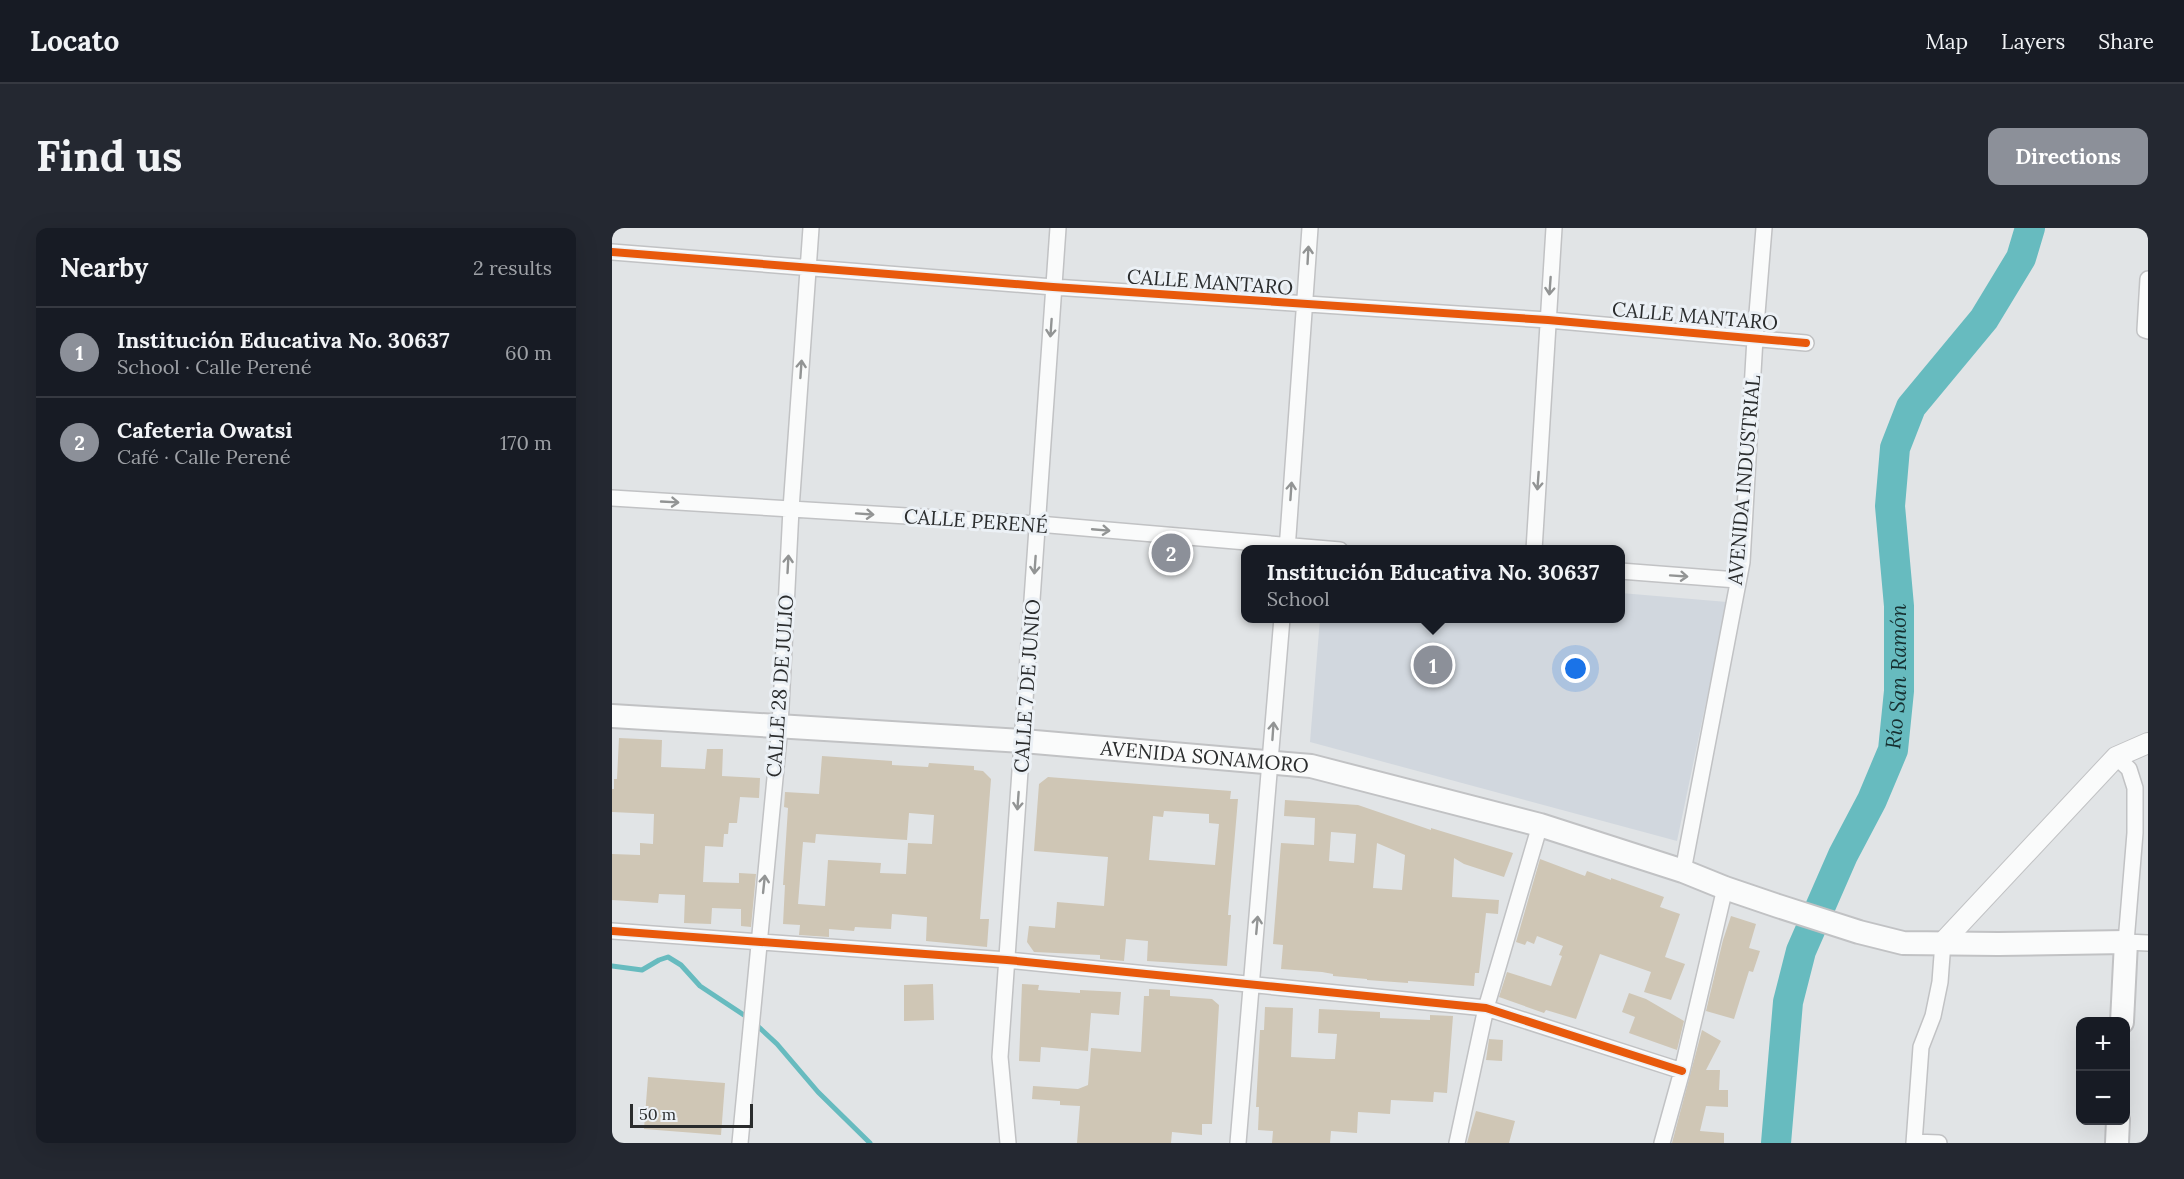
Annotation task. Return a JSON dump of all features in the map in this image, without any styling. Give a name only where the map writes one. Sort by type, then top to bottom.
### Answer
[{"type":"main road","name":"AVENIDA SONAMORO","points":[[612,716],[1023,741],[1311,766],[1540,825],[1683,871],[1778,906],[1859,932],[1903,943],[2137,943]]},
{"type":"main road","points":[[2123,1017],[2137,943]]},
{"type":"main road","points":[[2117,1143],[2118,1125]]},
{"type":"street","name":"CALLE 28 DE JULIO","points":[[740,1143],[780,726],[791,509],[811,228]]},
{"type":"street","name":"CALLE 7 DE JUNIO","points":[[1008,1143],[1000,1057],[1058,228]]},
{"type":"street","points":[[1287,545],[1310,228]]},
{"type":"street","points":[[1534,545],[1554,228]]},
{"type":"street","name":"AVENIDA INDUSTRIAL","points":[[1683,871],[1742,562],[1764,228]]},
{"type":"street","name":"CALLE MANTARO","points":[[612,252],[1053,287],[1548,320],[1806,343]]},
{"type":"street","points":[[2148,279],[2145,330],[2148,331]]},
{"type":"street","name":"CALLE PERENÉ","points":[[612,498],[1038,524],[1265,545]]},
{"type":"street","points":[[1625,571],[1737,580]]},
{"type":"street","points":[[1238,1143],[1282,623]]},
{"type":"street","points":[[1939,1143],[1914,1143],[1921,1047],[1933,1016],[1940,982],[1943,942],[2116,757],[2148,743]]},
{"type":"street","points":[[2116,757],[2129,770],[2135,788],[2137,943]]},
{"type":"street","points":[[1456,1143],[1486,1008],[1540,825]]},
{"type":"street","points":[[1662,1143],[1682,1071],[1725,888]]},
{"type":"street","points":[[612,931],[1007,960],[1486,1008],[1682,1071]]},
{"type":"shaded area","points":[[1625,593],[1727,602],[1677,841],[1310,742],[1320,623],[1625,623]]},
{"type":"building","points":[[619,738],[662,740],[661,767],[705,769],[707,749],[723,749],[722,776],[760,778],[759,798],[740,797],[737,823],[729,823],[728,834],[724,834],[723,847],[705,846],[703,882],[739,883],[739,873],[756,874],[751,927],[741,926],[741,909],[712,908],[711,924],[684,923],[685,895],[659,894],[658,903],[612,900],[612,854],[640,855],[640,843],[653,844],[654,814],[612,812],[612,789],[614,789],[614,779],[617,779]]},
{"type":"building","points":[[822,756],[892,761],[892,765],[928,767],[929,763],[974,766],[974,770],[983,771],[991,779],[980,919],[989,919],[987,947],[926,941],[927,917],[892,914],[891,929],[855,927],[854,931],[829,929],[829,937],[799,935],[800,925],[783,924],[788,808],[784,807],[785,792],[819,794]],"holes":[[[909,813],[934,815],[932,844],[908,843],[906,874],[880,873],[881,863],[828,860],[825,906],[798,904],[803,842],[815,843],[816,834],[907,840]]]},
{"type":"building","points":[[1048,777],[1231,791],[1230,799],[1238,799],[1228,915],[1231,915],[1227,966],[1147,961],[1148,941],[1126,939],[1124,961],[1100,959],[1100,955],[1034,952],[1027,942],[1029,926],[1055,928],[1057,902],[1104,906],[1108,857],[1034,851],[1039,784]],"holes":[[[1164,811],[1209,814],[1209,823],[1219,824],[1215,865],[1149,860],[1153,816],[1163,817]]]},
{"type":"building","points":[[1285,800],[1358,805],[1431,830],[1431,828],[1513,853],[1504,877],[1464,864],[1454,858],[1452,897],[1499,900],[1498,914],[1486,913],[1479,973],[1475,973],[1474,986],[1367,980],[1333,976],[1333,974],[1322,972],[1281,969],[1283,945],[1273,944],[1281,843],[1314,845],[1315,818],[1284,816]],"holes":[[[1331,832],[1356,834],[1354,863],[1329,861]],[[1377,843],[1405,855],[1402,890],[1373,888]]]},
{"type":"building","points":[[1540,859],[1585,876],[1587,871],[1664,897],[1660,907],[1680,914],[1665,957],[1685,964],[1671,1000],[1644,992],[1651,972],[1600,954],[1576,1019],[1546,1010],[1544,1013],[1499,997],[1507,972],[1551,986],[1562,956],[1559,955],[1563,946],[1537,936],[1534,944],[1527,941],[1525,945],[1516,942]]},
{"type":"building","points":[[1731,916],[1756,924],[1749,948],[1760,951],[1753,972],[1749,971],[1734,1019],[1706,1011]]},
{"type":"building","points":[[933,984],[934,1020],[904,1021],[904,985]]},
{"type":"building","points":[[1022,984],[1039,985],[1038,990],[1080,993],[1080,990],[1121,992],[1119,1015],[1091,1013],[1088,1051],[1041,1047],[1040,1062],[1019,1061]]},
{"type":"building","points":[[1149,989],[1170,990],[1170,996],[1212,999],[1219,1005],[1212,1124],[1202,1124],[1202,1135],[1172,1132],[1171,1143],[1077,1143],[1080,1106],[1060,1105],[1060,1101],[1032,1099],[1033,1086],[1078,1089],[1088,1085],[1091,1048],[1141,1052],[1144,996],[1149,996]]},
{"type":"building","points":[[1629,993],[1646,999],[1684,1021],[1677,1050],[1629,1033],[1635,1017],[1622,1012]]},
{"type":"building","points":[[1265,1007],[1293,1008],[1291,1057],[1326,1059],[1335,1059],[1337,1034],[1318,1033],[1319,1009],[1380,1012],[1380,1018],[1430,1020],[1430,1015],[1453,1016],[1447,1093],[1434,1092],[1433,1102],[1391,1100],[1390,1114],[1358,1112],[1357,1133],[1331,1131],[1330,1143],[1272,1143],[1273,1131],[1258,1130],[1259,1107],[1256,1107],[1260,1030],[1264,1030]]},
{"type":"building","points":[[1702,1030],[1721,1041],[1706,1070],[1720,1070],[1719,1090],[1728,1090],[1728,1107],[1706,1106],[1700,1131],[1724,1133],[1724,1143],[1672,1143]]},
{"type":"building","points":[[1489,1039],[1503,1040],[1502,1061],[1486,1060]]},
{"type":"building","points":[[648,1077],[725,1083],[721,1135],[644,1129]]},
{"type":"building","points":[[1476,1111],[1515,1121],[1509,1143],[1467,1143]]},
{"type":"waterway","name":"Río San Ramón","points":[[1776,1143],[1788,1002],[1801,951],[1893,750],[1899,691],[1899,606],[1890,506],[1895,448],[1911,407],[1984,319],[2021,258],[2030,228]]},
{"type":"waterway","points":[[612,966],[642,970],[668,957],[681,965],[700,986],[750,1019],[777,1044],[818,1092],[870,1143]]},
{"type":"cycle path","points":[[612,252],[1053,287],[1548,320],[1806,343]]},
{"type":"cycle path","points":[[612,931],[1007,960],[1486,1008],[1682,1071]]},
{"type":"place","name":"Cafeteria Owatsi","points":[[1171,553]]},
{"type":"place","name":"Institución Educativa No. 30637","points":[[1433,665]]}]
